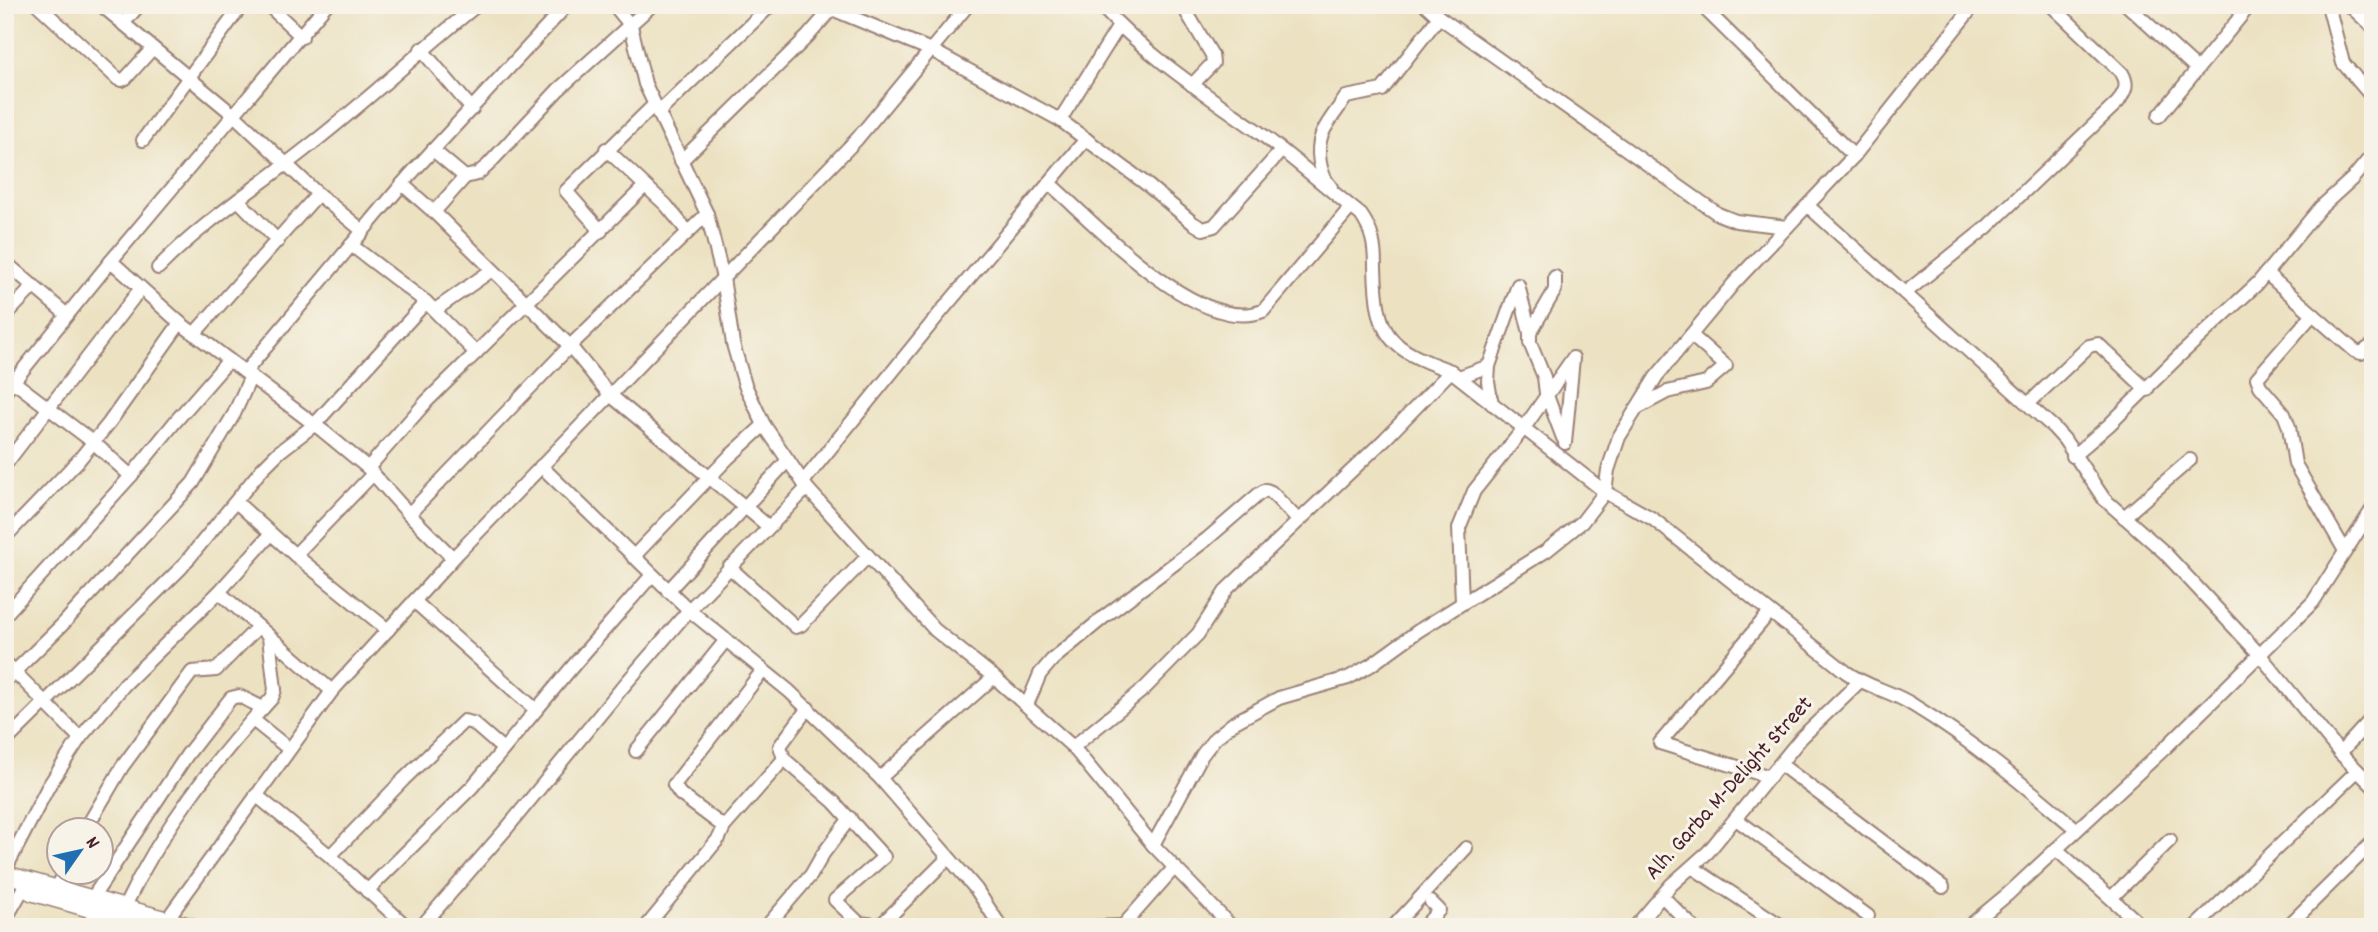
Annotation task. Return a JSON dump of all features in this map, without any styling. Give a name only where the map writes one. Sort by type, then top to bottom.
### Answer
[{"type":"main road","points":[[5,872],[25,885],[153,927]]},
{"type":"main road","points":[[5,885],[57,888],[192,927]]},
{"type":"street","points":[[38,5],[118,79],[127,78],[152,49]]},
{"type":"street","points":[[101,5],[235,116],[318,194],[363,231]]},
{"type":"street","points":[[123,24],[139,5]]},
{"type":"street","points":[[143,139],[242,5]]},
{"type":"street","points":[[268,5],[302,37]]},
{"type":"street","points":[[131,476],[93,442],[47,407],[8,383],[302,37],[326,5]]},
{"type":"street","points":[[158,268],[199,229],[369,99],[421,50],[477,5]]},
{"type":"street","points":[[80,738],[45,702],[8,671],[62,625],[193,483],[234,414],[248,374],[402,184],[567,5]]},
{"type":"street","points":[[614,5],[631,26],[645,84],[707,214],[723,278],[733,344],[745,385],[765,425],[788,460],[805,485],[935,630],[994,677],[1073,747],[1153,845],[1232,927]]},
{"type":"street","points":[[434,212],[465,177],[477,174],[487,166],[558,90],[652,5]]},
{"type":"street","points":[[601,231],[566,191],[606,149],[656,109],[771,5]]},
{"type":"street","points":[[168,918],[332,691],[453,558],[857,139],[968,5]]},
{"type":"street","points":[[1100,5],[1159,62],[1281,151],[1351,207]]},
{"type":"street","points":[[1189,5],[1187,13],[1213,55],[1213,63],[1192,85]]},
{"type":"street","points":[[1426,5],[1439,17],[1718,214],[1736,221],[1787,227]]},
{"type":"street","points":[[1701,5],[1854,156]]},
{"type":"street","points":[[1153,845],[1202,755],[1215,738],[1235,722],[1279,698],[1348,678],[1573,531],[1605,492],[1608,471],[1619,438],[1634,409],[1656,377],[1734,283],[1854,156],[1974,5]]},
{"type":"street","points":[[1905,293],[1987,227],[2119,102],[2125,91],[2127,81],[2122,73],[2051,5]]},
{"type":"street","points":[[2127,5],[2197,69]]},
{"type":"street","points":[[2159,116],[2250,5]]},
{"type":"street","points":[[2328,5],[2343,63],[2373,98]]},
{"type":"street","points":[[2349,5],[2373,27]]},
{"type":"street","points":[[681,161],[808,36],[833,7],[931,50],[1059,120],[1203,229],[1214,226],[1281,151]]},
{"type":"street","points":[[1439,17],[1382,90],[1346,97],[1322,134],[1320,162],[1325,180],[1369,226],[1375,245],[1376,290],[1388,335],[1397,347],[1455,374],[1605,492],[1653,519],[1859,682],[1912,704],[2009,772],[2076,830]]},
{"type":"street","points":[[1059,120],[1119,26]]},
{"type":"street","points":[[421,50],[472,109]]},
{"type":"street","points":[[421,927],[689,610],[769,527],[805,485],[940,313],[1086,139]]},
{"type":"street","points":[[606,149],[666,205],[688,232]]},
{"type":"street","points":[[433,150],[465,177]]},
{"type":"street","points":[[2073,456],[2147,390],[2266,273],[2320,208],[2353,178],[2373,153]]},
{"type":"street","points":[[1049,183],[1141,265],[1197,303],[1228,313],[1250,316],[1262,311],[1351,207]]},
{"type":"street","points":[[402,184],[570,346],[609,394],[769,527]]},
{"type":"street","points":[[295,555],[371,471],[427,401],[645,186]]},
{"type":"street","points":[[194,334],[318,194]]},
{"type":"street","points":[[238,200],[278,241]]},
{"type":"street","points":[[1808,206],[2064,439],[2104,499],[2164,552],[2260,655],[2340,753],[2373,786]]},
{"type":"street","points":[[409,514],[570,346],[707,214]]},
{"type":"street","points":[[351,245],[431,306],[476,353]]},
{"type":"street","points":[[111,261],[180,323],[371,471],[453,558]]},
{"type":"street","points":[[5,262],[67,315]]},
{"type":"street","points":[[5,742],[181,568],[279,452],[314,425],[431,306],[492,270]]},
{"type":"street","points":[[2266,273],[2355,351],[2361,353],[2373,345]]},
{"type":"street","points":[[1530,333],[1555,290],[1555,277]]},
{"type":"street","points":[[1493,404],[1488,382],[1489,366],[1518,285],[1530,343],[1544,377],[1547,396],[1571,465]]},
{"type":"street","points":[[5,316],[34,286]]},
{"type":"street","points":[[5,465],[141,288]]},
{"type":"street","points":[[2314,314],[2257,378],[2260,386],[2284,414],[2295,464],[2346,551]]},
{"type":"street","points":[[5,537],[93,442],[180,323]]},
{"type":"street","points":[[1634,409],[1667,392],[1706,383],[1726,366],[1691,335]]},
{"type":"street","points":[[2028,404],[2089,346],[2098,344],[2147,390]]},
{"type":"street","points":[[1462,602],[1459,528],[1474,491],[1524,428],[1573,358],[1565,443]]},
{"type":"street","points":[[5,615],[131,476],[229,360]]},
{"type":"street","points":[[1073,747],[1144,689],[1198,634],[1227,589],[1455,374],[1489,366]]},
{"type":"street","points":[[633,557],[709,478],[765,425]]},
{"type":"street","points":[[668,591],[788,460]]},
{"type":"street","points":[[2124,517],[2190,460]]},
{"type":"street","points":[[541,466],[668,591],[808,709],[880,778],[976,889],[1001,927]]},
{"type":"street","points":[[1027,705],[1040,674],[1052,660],[1207,539],[1259,494],[1266,490],[1271,492],[1298,520]]},
{"type":"street","points":[[236,502],[295,555],[388,630]]},
{"type":"street","points":[[1968,927],[2008,894],[2165,748],[2313,601],[2373,508]]},
{"type":"street","points":[[5,872],[48,787],[80,738],[125,684],[219,592],[271,534]]},
{"type":"street","points":[[729,567],[796,627],[868,556]]},
{"type":"street","points":[[367,891],[472,787],[652,575]]},
{"type":"street","points":[[219,592],[332,691]]},
{"type":"street","points":[[414,601],[536,710]]},
{"type":"street","points":[[1770,612],[1660,743],[1770,777]]},
{"type":"street","points":[[94,816],[122,767],[192,671],[216,670],[257,627]]},
{"type":"street","points":[[125,906],[142,871],[185,803],[212,767],[272,698],[275,690],[269,637]]},
{"type":"street","points":[[636,751],[726,640]]},
{"type":"street","points":[[724,827],[680,794],[674,785],[763,670]]},
{"type":"street","points":[[880,778],[994,677]]},
{"type":"street","name":"Alh. Garba M-Delight Street","points":[[1635,927],[1662,896],[1708,852],[1801,738],[1859,682]]},
{"type":"street","points":[[93,897],[187,755],[231,698],[239,696],[263,708]]},
{"type":"street","points":[[808,709],[780,746],[784,759],[811,780],[884,857],[835,900],[854,923],[895,927]]},
{"type":"street","points":[[2340,753],[2373,717]]},
{"type":"street","points":[[253,719],[289,749]]},
{"type":"street","points":[[330,856],[464,721],[473,723],[503,749]]},
{"type":"street","points":[[646,927],[719,838],[724,827],[784,759]]},
{"type":"street","points":[[1780,764],[1943,887]]},
{"type":"street","points":[[2195,927],[2357,771]]},
{"type":"street","points":[[256,795],[330,856],[407,927]]},
{"type":"street","points":[[766,927],[811,875],[849,818]]},
{"type":"street","points":[[1736,819],[1868,916]]},
{"type":"street","points":[[2111,898],[2170,840]]},
{"type":"street","points":[[2287,927],[2373,842]]},
{"type":"street","points":[[1393,927],[1466,848]]},
{"type":"street","points":[[2056,849],[2143,927]]},
{"type":"street","points":[[881,925],[948,858]]},
{"type":"street","points":[[1090,927],[1122,927],[1175,867]]},
{"type":"street","points":[[1692,867],[1783,927]]},
{"type":"street","points":[[5,920],[25,885]]},
{"type":"street","points":[[1662,896],[1693,927]]},
{"type":"street","points":[[1424,927],[1439,910],[1431,902]]}]
